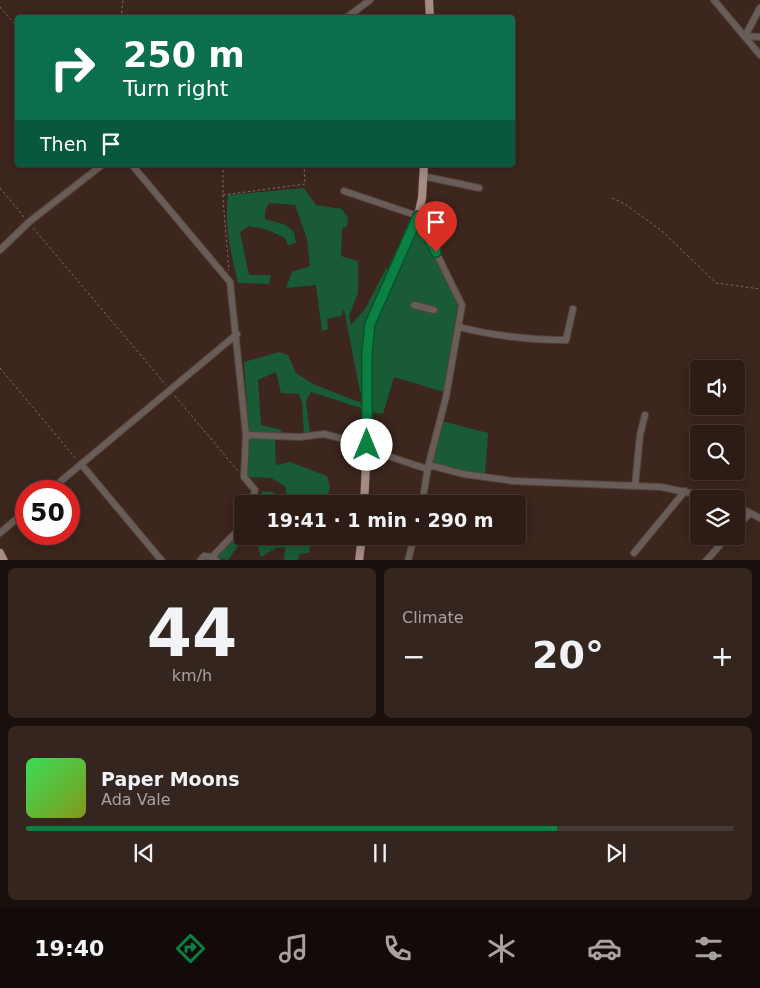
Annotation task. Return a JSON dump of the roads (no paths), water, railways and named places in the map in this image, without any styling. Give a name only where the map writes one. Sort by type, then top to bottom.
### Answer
[{"type":"main road","points":[[429,0],[430,15]]},
{"type":"main road","points":[[364,495],[367,447],[367,353],[370,324],[418,216],[424,167]]},
{"type":"main road","points":[[359,560],[361,545]]},
{"type":"main road","points":[[0,553],[4,560]]},
{"type":"street","points":[[350,15],[370,0]]},
{"type":"street","points":[[714,0],[760,55]]},
{"type":"street","points":[[745,36],[760,8]]},
{"type":"street","points":[[745,36],[760,37]]},
{"type":"street","points":[[0,250],[29,222],[99,167]]},
{"type":"street","points":[[134,167],[230,282],[237,334],[246,435],[244,477],[255,490],[254,495]]},
{"type":"street","points":[[423,176],[480,188]]},
{"type":"street","points":[[344,191],[418,216],[462,305],[446,397],[428,467],[423,495]]},
{"type":"street","points":[[414,305],[434,310]]},
{"type":"street","points":[[459,327],[492,336],[533,340],[566,340],[573,309]]},
{"type":"street","points":[[62,480],[237,334]]},
{"type":"street","points":[[635,486],[640,434],[644,415]]},
{"type":"street","points":[[246,435],[300,437],[324,434],[367,447],[424,468],[428,467],[513,481],[635,486],[690,492]]},
{"type":"street","points":[[81,464],[162,560]]},
{"type":"street","points":[[634,553],[685,491]]},
{"type":"street","points":[[745,510],[760,518]]},
{"type":"street","points":[[745,518],[750,513]]},
{"type":"street","points":[[0,533],[15,520]]},
{"type":"street","points":[[200,560],[204,556],[214,559],[234,534]]},
{"type":"street","points":[[408,560],[412,545]]},
{"type":"street","points":[[706,560],[720,545]]}]
